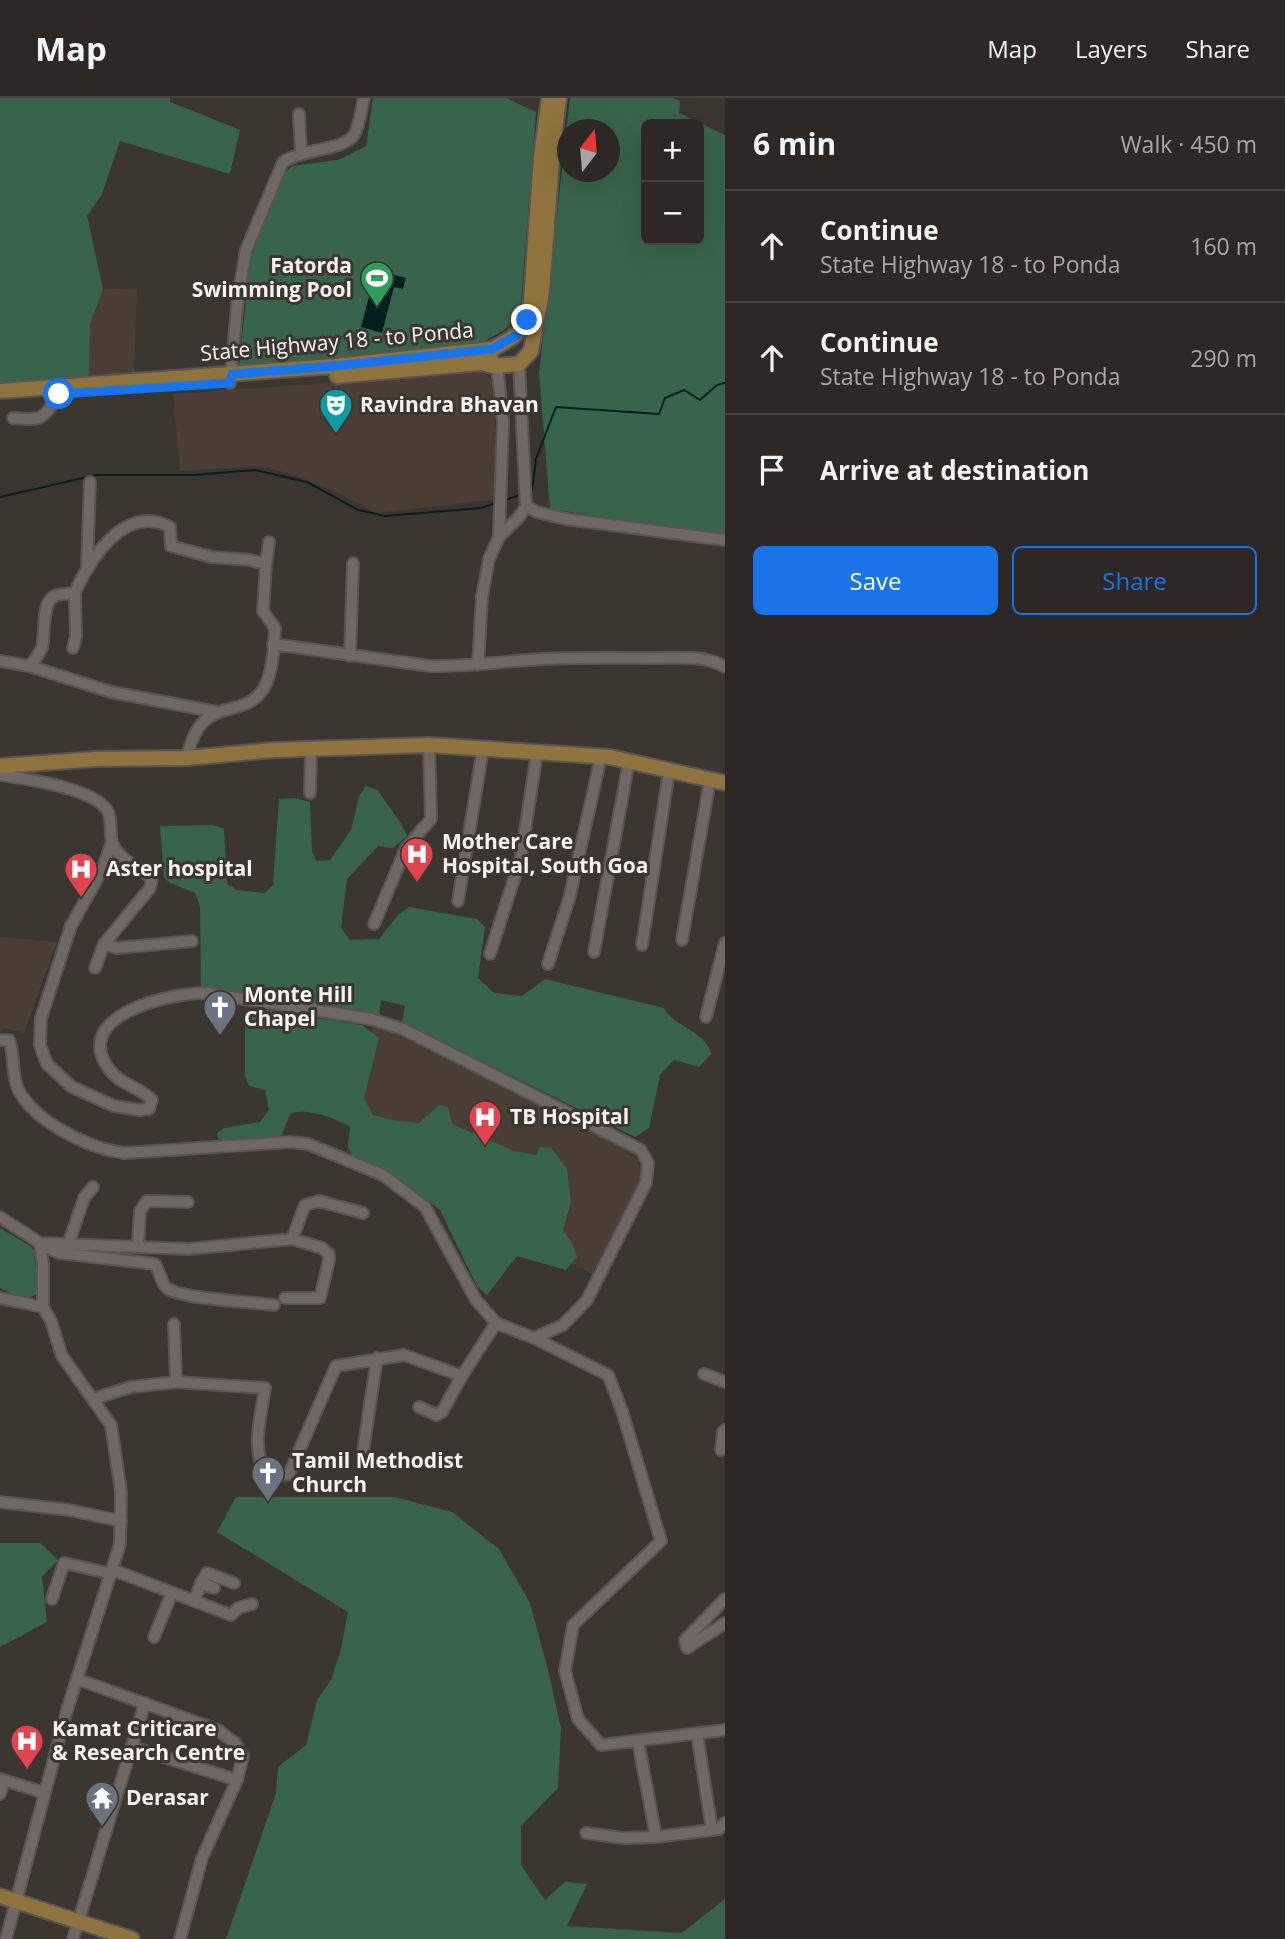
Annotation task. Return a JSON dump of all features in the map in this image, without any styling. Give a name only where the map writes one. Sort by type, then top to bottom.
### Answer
[{"type":"main road","name":"State Highway 18 - to Ponda","points":[[0,399],[231,379],[492,349],[505,342],[517,335],[527,320],[531,302],[541,157],[548,99]]},
{"type":"main road","name":"State Highway 18 - to Ponda","points":[[0,391],[481,363],[495,366],[523,361],[531,351],[542,292],[552,147],[548,99]]},
{"type":"main road","points":[[505,342],[526,348],[523,361]]},
{"type":"main road","points":[[492,349],[490,356],[495,366]]},
{"type":"main road","points":[[0,765],[96,759],[187,758],[274,750],[429,745],[601,757],[725,783]]},
{"type":"main road","points":[[0,1896],[132,1939]]},
{"type":"street","points":[[231,379],[238,297],[246,250],[283,162],[294,154],[347,143],[355,134],[364,98]]},
{"type":"street","points":[[299,114],[300,153]]},
{"type":"street","points":[[478,665],[484,579],[489,559],[499,537],[519,517],[526,497],[523,361]]},
{"type":"street","points":[[495,366],[503,421],[499,537]]},
{"type":"street","points":[[13,418],[36,420],[46,414],[59,394]]},
{"type":"street","points":[[87,567],[90,482]]},
{"type":"street","points":[[526,497],[537,512],[566,519],[725,540]]},
{"type":"street","points":[[73,648],[76,637],[75,592],[87,567],[123,528],[133,524],[163,523],[170,527],[172,546],[211,557],[265,564]]},
{"type":"street","points":[[187,758],[197,730],[209,716],[245,703],[262,690],[267,681],[275,628],[263,611],[269,542]]},
{"type":"street","points":[[350,656],[353,563]]},
{"type":"street","points":[[29,666],[37,658],[41,648],[50,600],[53,596],[75,592]]},
{"type":"street","points":[[273,644],[430,666],[541,659],[635,658],[700,659],[725,664]]},
{"type":"street","points":[[0,661],[29,666],[111,692],[217,712]]},
{"type":"street","points":[[374,923],[406,848],[431,819],[429,745]]},
{"type":"street","points":[[458,901],[483,748]]},
{"type":"street","points":[[310,793],[311,749]]},
{"type":"street","points":[[489,954],[521,857],[537,752]]},
{"type":"street","points":[[548,964],[569,899],[601,757]]},
{"type":"street","points":[[594,952],[629,761]]},
{"type":"street","points":[[642,945],[669,771]]},
{"type":"street","points":[[0,775],[94,797],[107,810],[111,823],[112,841],[103,868],[71,926],[41,1018],[40,1045],[47,1064],[72,1087],[114,1106],[149,1109],[152,1100],[146,1094],[125,1085],[107,1068],[101,1056],[100,1043],[104,1030],[116,1018],[138,1007],[187,993],[205,993],[371,1019],[403,1030],[641,1150],[648,1163],[646,1183],[587,1300],[564,1325],[534,1338]]},
{"type":"street","points":[[682,940],[710,780]]},
{"type":"street","points":[[95,968],[104,944],[150,888],[152,878],[117,851],[112,841]]},
{"type":"street","points":[[104,944],[117,948],[192,941]]},
{"type":"street","points":[[706,1017],[725,943]]},
{"type":"street","points":[[0,1040],[9,1040],[14,1074],[19,1090],[28,1103],[67,1135],[88,1144],[125,1153],[290,1142],[308,1144],[383,1175],[425,1207],[476,1300],[496,1323],[534,1338],[608,1375],[622,1411],[661,1541],[573,1625],[565,1671],[578,1719],[601,1745],[725,1730]]},
{"type":"street","points":[[68,1245],[84,1198],[93,1187]]},
{"type":"street","points":[[138,1246],[140,1211],[147,1201],[188,1202]]},
{"type":"street","points":[[292,1239],[305,1205],[319,1201],[363,1213]]},
{"type":"street","points":[[0,1217],[59,1253],[155,1264],[165,1287],[174,1293],[274,1305]]},
{"type":"street","points":[[40,1243],[189,1250],[292,1239],[322,1248],[329,1254],[320,1298],[285,1297]]},
{"type":"street","points":[[6,1939],[77,1679],[120,1544],[121,1492],[111,1426],[62,1356],[51,1321],[43,1307],[40,1243]]},
{"type":"street","points":[[0,1298],[43,1307]]},
{"type":"street","points":[[419,1407],[437,1415],[442,1412],[496,1323]]},
{"type":"street","points":[[174,1324],[176,1382]]},
{"type":"street","points":[[93,1399],[131,1387],[176,1382],[265,1388],[257,1437],[260,1464],[267,1478],[289,1474],[336,1366],[404,1355],[462,1376]]},
{"type":"street","points":[[362,1458],[377,1358]]},
{"type":"street","points":[[704,1374],[725,1382]]},
{"type":"street","points":[[721,1450],[725,1430]]},
{"type":"street","points":[[0,1502],[69,1510],[121,1521]]},
{"type":"street","points":[[52,1600],[64,1563],[112,1572],[231,1615],[238,1608],[252,1604]]},
{"type":"street","points":[[194,1601],[207,1573],[234,1583]]},
{"type":"street","points":[[201,1583],[214,1588]]},
{"type":"street","points":[[154,1637],[172,1593]]},
{"type":"street","points":[[725,1598],[685,1640],[687,1648],[725,1623]]},
{"type":"street","points":[[77,1679],[218,1730],[235,1743],[243,1756],[237,1780],[202,1858],[180,1939]]},
{"type":"street","points":[[73,1939],[145,1703]]},
{"type":"street","points":[[697,1734],[712,1830]]},
{"type":"street","points":[[638,1741],[656,1837]]},
{"type":"street","points":[[131,1747],[237,1780]]},
{"type":"street","points":[[0,1794],[2,1780],[45,1793]]},
{"type":"street","points":[[586,1833],[623,1838],[656,1837],[719,1829],[725,1823]]},
{"type":"shaded area","points":[[137,288],[134,372],[89,377],[90,324],[103,289]]},
{"type":"shaded area","name":"Ravindra Bhavan","points":[[478,372],[487,375],[491,381],[497,499],[377,513],[334,491],[294,475],[260,466],[180,471],[173,394]]},
{"type":"shaded area","points":[[0,937],[57,942],[24,1033],[4,1028],[0,1033]]},
{"type":"shaded area","name":"TB Hospital","points":[[373,1026],[409,1039],[615,1140],[638,1160],[642,1177],[592,1274],[515,1237],[442,1196],[346,1154]]},
{"type":"green space","points":[[0,98],[170,98],[170,102],[240,130],[230,174],[120,141],[102,194],[87,216],[103,289],[90,324],[89,377],[0,385]]},
{"type":"green space","points":[[373,98],[506,98],[536,112],[520,316],[504,330],[479,344],[239,368],[250,257],[285,173],[292,166],[338,160],[366,146]]},
{"type":"green space","points":[[570,98],[672,98],[680,101],[679,113],[692,119],[641,119],[641,245],[704,245],[704,125],[725,135],[725,535],[550,509],[539,373],[561,182],[620,182],[620,119],[568,119]]},
{"type":"green space","points":[[366,786],[378,790],[407,836],[393,848],[378,846],[347,879],[341,928],[350,940],[379,939],[398,915],[409,907],[477,919],[485,927],[478,978],[494,993],[522,996],[545,979],[664,1008],[675,1020],[703,1040],[711,1054],[699,1067],[674,1060],[660,1075],[649,1128],[635,1137],[402,1022],[405,1006],[381,1000],[379,1016],[201,987],[200,906],[195,893],[170,883],[164,877],[160,826],[213,825],[224,829],[227,884],[237,890],[265,893],[273,885],[279,799],[295,798],[310,802],[312,851],[316,861],[330,860],[351,830],[359,796]]},
{"type":"green space","points":[[257,1009],[362,1025],[379,1038],[364,1098],[373,1115],[419,1123],[439,1105],[448,1107],[452,1124],[514,1151],[536,1155],[540,1147],[551,1148],[567,1168],[571,1202],[563,1230],[577,1257],[566,1270],[517,1256],[487,1295],[477,1286],[440,1210],[388,1171],[352,1155],[348,1146],[350,1127],[320,1114],[297,1112],[290,1114],[281,1137],[220,1142],[217,1134],[224,1128],[260,1122],[269,1110],[265,1090],[249,1086],[245,1075],[245,1014]]},
{"type":"green space","points":[[0,1228],[35,1251],[37,1294],[23,1297],[0,1288]]},
{"type":"green space","points":[[236,1497],[394,1497],[452,1512],[499,1549],[530,1603],[561,1728],[558,1788],[521,1826],[521,1865],[545,1900],[565,1882],[587,1884],[567,1926],[682,1933],[725,1899],[725,1939],[226,1939],[276,1793],[278,1767],[306,1745],[317,1700],[331,1680],[341,1649],[348,1612],[217,1532]]},
{"type":"green space","points":[[0,1543],[40,1543],[58,1560],[42,1577],[47,1622],[0,1647]]},
{"type":"water","name":"Fatorda Swimming Pool","points":[[376,270],[406,278],[403,289],[394,287],[382,333],[361,327]]},
{"type":"waterway","points":[[528,493],[532,491],[536,459],[556,407],[659,414],[665,398],[684,390],[700,400],[717,385],[725,383]]},
{"type":"waterway","points":[[0,497],[96,475],[193,475],[255,470],[307,482],[358,510],[385,516],[481,508],[496,503]]},
{"type":"waterway","points":[[505,500],[520,495]]},
{"type":"place","name":"Fatorda Swimming Pool","points":[[377,308]]},
{"type":"place","name":"Ravindra Bhavan","points":[[336,435]]},
{"type":"place","name":"Mother Care Hospital, South Goa","points":[[417,884]]},
{"type":"place","name":"Aster hospital","points":[[81,899]]},
{"type":"place","name":"Monte Hill Chapel","points":[[220,1037]]},
{"type":"place","name":"TB Hospital","points":[[485,1147]]},
{"type":"place","name":"Tamil Methodist Church","points":[[268,1503]]},
{"type":"place","name":"Kamat Criticare & Research Centre","points":[[27,1771]]},
{"type":"place","name":"Derasar","points":[[102,1828]]},
{"type":"route","points":[[59,394],[230,383],[232,374],[492,349],[517,335],[527,320]]}]
